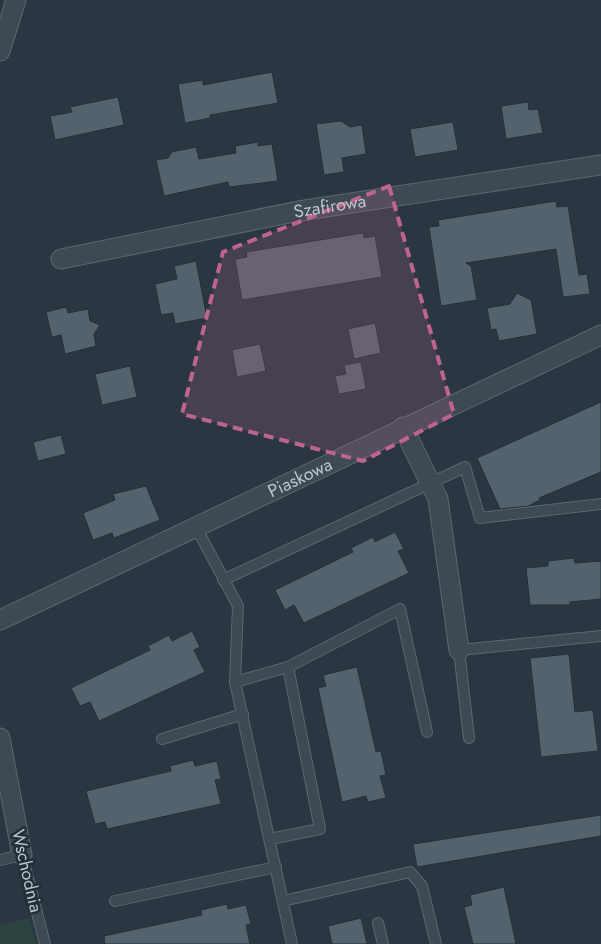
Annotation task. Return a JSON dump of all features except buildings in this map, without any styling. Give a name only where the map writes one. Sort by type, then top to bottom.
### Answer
[{"type":"street","points":[[0,51],[16,0]]},
{"type":"street","name":"Szafirowa","points":[[60,259],[299,211],[601,165]]},
{"type":"street","name":"Piaskowa","points":[[0,620],[403,427],[601,335]]},
{"type":"street","points":[[403,427],[438,499],[459,650]]},
{"type":"street","name":"Wschodnia","points":[[0,738],[22,855]]},
{"type":"lane","points":[[223,580],[465,467],[480,518],[601,504]]},
{"type":"lane","points":[[196,527],[238,606],[235,682],[292,944]]},
{"type":"lane","points":[[235,682],[288,667],[400,609],[427,732]]},
{"type":"lane","points":[[469,738],[459,650],[601,636]]},
{"type":"lane","points":[[270,839],[320,829],[288,667]]},
{"type":"lane","points":[[162,739],[243,714]]},
{"type":"lane","points":[[0,860],[22,855]]},
{"type":"lane","name":"Wschodnia","points":[[22,855],[45,944]]},
{"type":"lane","points":[[115,902],[276,867]]},
{"type":"lane","points":[[283,900],[410,872],[422,886],[436,944]]},
{"type":"lane","points":[[378,923],[383,944]]},
{"type":"highlighted area","points":[[389,186],[454,414],[363,461],[182,414],[223,252]]},
{"type":"green space","points":[[29,918],[37,944],[0,944],[0,925]]}]
